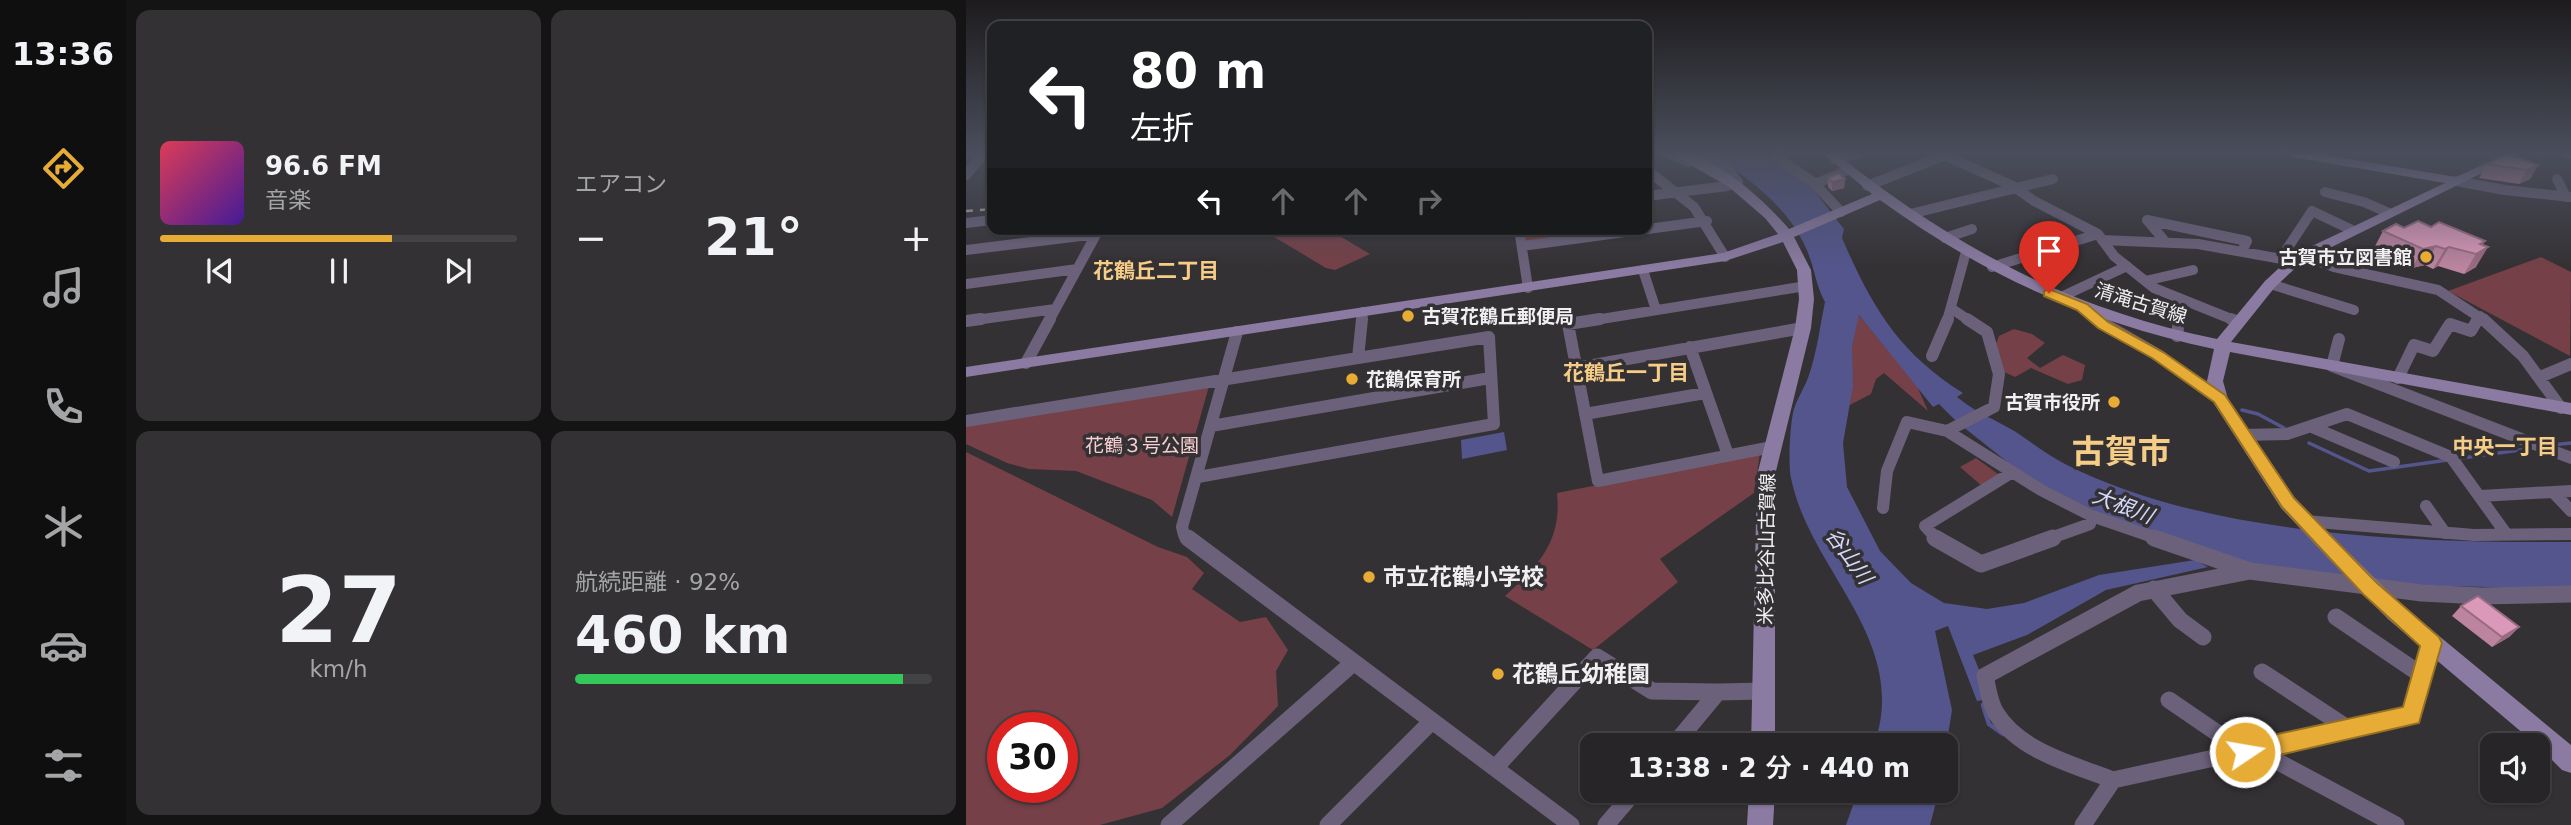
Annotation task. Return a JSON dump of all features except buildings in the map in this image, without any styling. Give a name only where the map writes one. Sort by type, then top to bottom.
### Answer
[{"type":"street","points":[[1680,192],[1707,221],[1725,257]]},
{"type":"street","points":[[1652,195],[1684,192]]},
{"type":"street","points":[[1738,192],[1789,234]]},
{"type":"street","points":[[1822,192],[1841,212]]},
{"type":"street","name":"清滝古賀線","points":[[1875,192],[1993,267],[2082,307],[2177,337],[2566,408]]},
{"type":"street","points":[[1910,214],[2002,192]]},
{"type":"street","points":[[2022,192],[2100,237],[2114,256],[2154,288],[2239,321]]},
{"type":"street","points":[[2325,192],[2364,202],[2389,213]]},
{"type":"street","points":[[2292,258],[2434,192]]},
{"type":"street","points":[[2530,192],[2569,197]]},
{"type":"street","points":[[966,372],[1725,257],[1789,234],[1880,195]]},
{"type":"street","points":[[2352,230],[2312,211],[2292,258],[2222,345],[2215,381],[2220,399],[2288,503],[2368,586],[2571,761]]},
{"type":"street","points":[[2137,212],[2163,239]]},
{"type":"street","points":[[966,223],[987,221]]},
{"type":"street","points":[[1652,227],[1707,221]]},
{"type":"street","points":[[2149,223],[2182,226],[2247,241],[2243,249]]},
{"type":"street","points":[[1945,238],[1972,229]]},
{"type":"street","name":"米多比谷山古賀線","points":[[1763,733],[1765,494],[1772,447],[1803,328],[1806,286],[1800,258],[1789,234]]},
{"type":"street","points":[[966,250],[1076,235]]},
{"type":"street","points":[[1026,363],[1096,235]]},
{"type":"street","points":[[1520,235],[1528,288]]},
{"type":"street","points":[[1522,247],[1587,235]]},
{"type":"street","points":[[1993,267],[2100,237],[2163,239],[2292,258],[2335,270],[2434,289],[2453,297],[2513,343],[2566,408]]},
{"type":"street","points":[[1932,356],[1952,309],[1966,252]]},
{"type":"street","points":[[2059,298],[2127,266]]},
{"type":"street","points":[[966,284],[1077,269]]},
{"type":"street","points":[[1643,270],[1656,310]]},
{"type":"street","points":[[2145,281],[2193,270]]},
{"type":"street","points":[[2270,284],[2354,310]]},
{"type":"street","points":[[1772,447],[1598,481],[1568,324],[1806,286]]},
{"type":"street","points":[[2177,337],[2181,299]]},
{"type":"street","points":[[2082,307],[2103,325],[2158,355],[2220,399]]},
{"type":"street","points":[[966,321],[1055,309]]},
{"type":"street","points":[[1947,432],[1994,407],[1999,374],[1987,332],[1952,309]]},
{"type":"street","points":[[1358,358],[1363,312]]},
{"type":"street","points":[[2398,378],[2414,345],[2433,351],[2450,324],[2471,331],[2480,316]]},
{"type":"street","points":[[1576,368],[1803,328]]},
{"type":"street","points":[[1237,332],[1182,527],[1184,535],[1571,825]]},
{"type":"street","points":[[966,421],[1489,337],[1494,424],[1198,477]]},
{"type":"street","points":[[2339,339],[2332,366],[2571,458]]},
{"type":"street","points":[[1690,347],[1728,455]]},
{"type":"street","points":[[2540,377],[2569,367]]},
{"type":"street","points":[[1210,426],[1490,378]]},
{"type":"street","points":[[1585,414],[1705,393]]},
{"type":"street","points":[[2243,435],[2287,434],[2363,409]]},
{"type":"street","points":[[2347,414],[2451,457],[2507,536]]},
{"type":"street","points":[[1883,508],[1887,471],[1907,422],[1947,432],[2011,472],[2092,516],[2225,560],[2250,571],[2368,586],[2481,596],[2571,594]]},
{"type":"street","points":[[2312,427],[2394,462]]},
{"type":"street","points":[[2011,472],[1925,526],[1938,542],[1981,564],[2090,524],[2092,516]]},
{"type":"street","points":[[2481,496],[2571,491]]},
{"type":"street","points":[[2553,492],[2571,511]]},
{"type":"street","points":[[2426,506],[2445,533]]},
{"type":"street","points":[[2305,521],[2445,533],[2507,536],[2571,534]]},
{"type":"street","points":[[2250,571],[2138,593],[1985,676],[1995,712],[2011,733],[2040,749],[2113,780],[2411,715],[2431,643]]},
{"type":"street","points":[[2154,589],[2180,620],[2203,637]]},
{"type":"street","points":[[2336,617],[2423,676]]},
{"type":"street","points":[[1495,768],[1597,657],[1652,691],[1764,691]]},
{"type":"street","points":[[1169,825],[1353,663]]},
{"type":"street","points":[[2262,672],[2349,729]]},
{"type":"street","points":[[1684,733],[1718,692]]},
{"type":"street","points":[[2169,700],[2251,751],[2396,825]]},
{"type":"street","points":[[1328,825],[1432,721]]},
{"type":"street","points":[[2083,825],[2113,780]]},
{"type":"street","points":[[1606,825],[1625,803]]},
{"type":"street","points":[[1760,825],[1761,803]]},
{"type":"green space","points":[[1271,235],[1338,235],[1370,254],[1335,270],[1326,268]]},
{"type":"green space","points":[[1525,235],[1584,235],[1526,242]]},
{"type":"green space","points":[[2541,257],[2571,272],[2570,356],[2448,291]]},
{"type":"green space","points":[[1859,315],[1917,386],[1928,411],[1884,373],[1876,379],[1871,394],[1848,406],[1851,348]]},
{"type":"green space","points":[[2014,329],[2032,334],[2045,343],[2027,358],[2040,368],[2063,355],[2085,365],[2082,380],[2068,384],[2031,368],[2015,377],[2002,371],[1996,344],[1999,336]]},
{"type":"green space","name":"花鶴３号公園","points":[[1209,386],[1172,517],[1152,500],[1076,471],[1029,469],[1007,463],[966,444],[966,424]]},
{"type":"green space","points":[[966,452],[1158,547],[1187,557],[1204,573],[1192,589],[1240,622],[1266,617],[1288,650],[1276,671],[1278,706],[1230,755],[1162,808],[1100,825],[966,825]]},
{"type":"green space","points":[[1760,453],[1754,493],[1660,559],[1678,582],[1593,650],[1505,596],[1528,574],[1546,551],[1556,525],[1557,493]]},
{"type":"green space","points":[[1976,458],[1998,474],[1998,478],[1982,486],[1960,467]]},
{"type":"water","points":[[1762,192],[1815,192],[1844,229],[1842,238],[1864,286],[1889,326],[1904,344],[1940,377],[1963,393],[1957,397],[1964,403],[2065,464],[2121,488],[2182,507],[2246,521],[2380,537],[2571,542],[2571,589],[2400,585],[2252,565],[2103,515],[2025,476],[1957,422],[1939,404],[1933,407],[1859,315],[1852,346],[1853,386],[1843,443],[1847,487],[1880,551],[1911,583],[1944,603],[1987,609],[2024,603],[2099,575],[2195,560],[2208,567],[2106,590],[2027,635],[1973,655],[1991,699],[1977,701],[1948,626],[1935,631],[1952,710],[1948,733],[1877,733],[1882,707],[1879,672],[1869,639],[1854,607],[1817,545],[1791,478],[1793,415],[1812,366],[1825,302],[1805,246],[1787,217]]},
{"type":"water","points":[[1504,432],[1507,450],[1462,459],[1461,440]]},
{"type":"water","points":[[1854,803],[1936,803],[1930,825],[1846,825]]},
{"type":"waterway","points":[[2242,410],[2258,414],[2284,428]]},
{"type":"waterway","points":[[2309,443],[2369,471],[2448,460]]},
{"type":"waterway","points":[[2552,445],[2571,443]]},
{"type":"waterway","points":[[2455,459],[2534,448]]},
{"type":"waterway","points":[[1983,705],[1989,724],[2003,734]]},
{"type":"railway","points":[[966,211],[987,209]]},
{"type":"place","name":"古賀市立図書館","points":[[2426,257]]},
{"type":"place","name":"古賀花鶴丘郵便局","points":[[1408,316]]},
{"type":"place","name":"花鶴保育所","points":[[1352,379]]},
{"type":"place","name":"古賀市役所","points":[[2114,402]]},
{"type":"place","name":"市立花鶴小学校","points":[[1369,577]]},
{"type":"place","name":"花鶴丘幼稚園","points":[[1498,674]]},
{"type":"district","name":"花鶴丘二丁目","points":[[1156,271]]},
{"type":"district","name":"花鶴丘一丁目","points":[[1626,373]]},
{"type":"district","name":"中央一丁目","points":[[2505,447]]},
{"type":"district","name":"古賀市","points":[[2121,451]]},
{"type":"route","points":[[2049,293],[2082,307],[2103,325],[2158,355],[2220,399],[2288,503],[2370,588],[2431,643],[2411,715],[2245,752]]},
{"type":"water label","name":"大根川","points":[[2123,506]]},
{"type":"water label","name":"谷山川","points":[[1849,556]]}]
